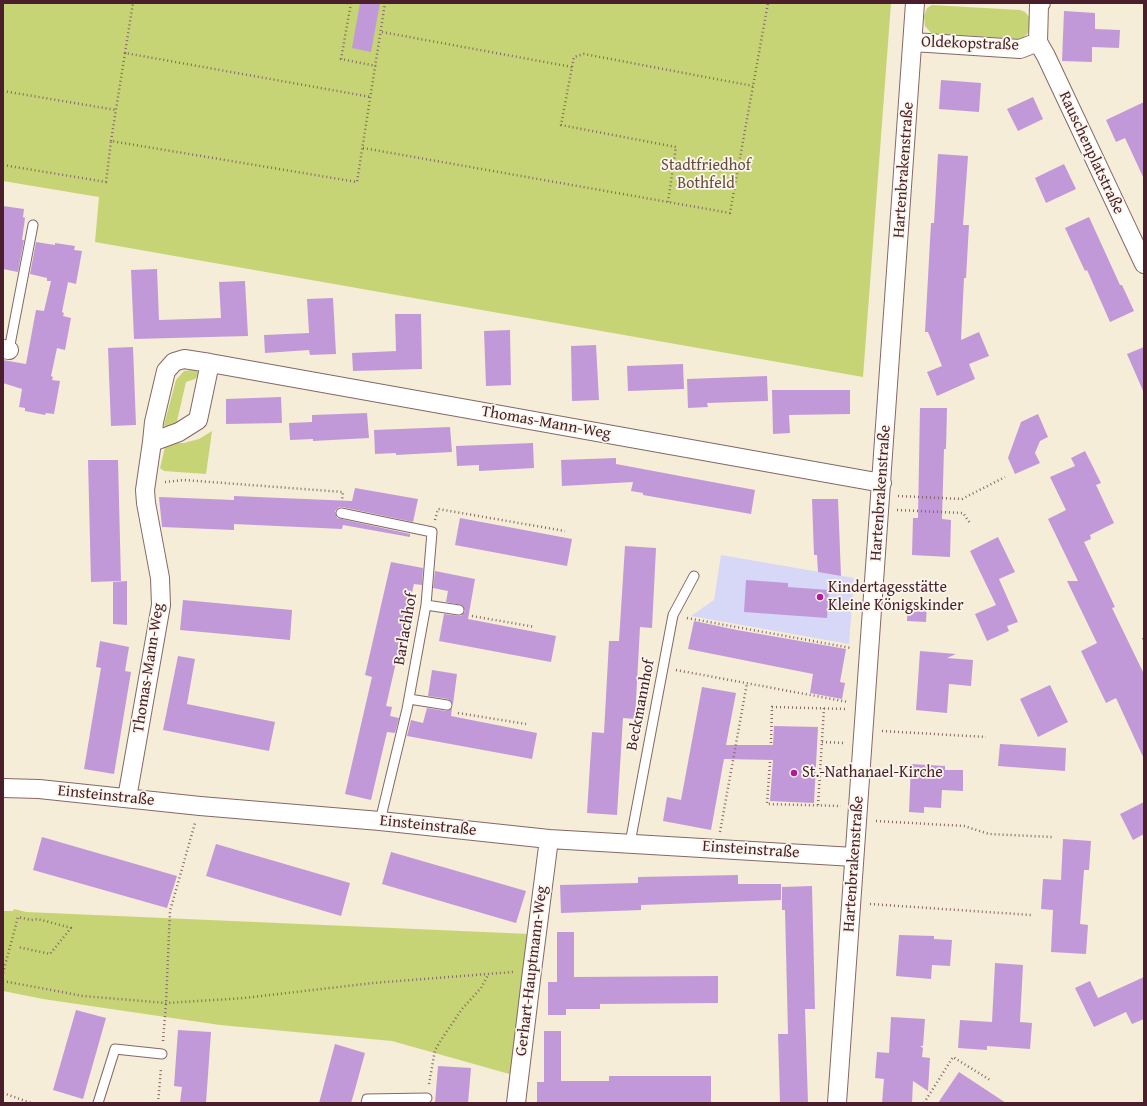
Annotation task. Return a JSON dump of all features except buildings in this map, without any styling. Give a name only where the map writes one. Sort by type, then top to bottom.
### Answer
[{"type":"street","name":"Hartenbrakenstraße","points":[[838,1103],[854,857],[870,651],[915,3]]},
{"type":"street","name":"Oldekopstraße","points":[[913,42],[1020,49],[1038,42],[1037,4]]},
{"type":"street","name":"Rauschenplatstraße","points":[[1038,42],[1144,264]]},
{"type":"street","name":"Thomas-Mann-Weg","points":[[127,798],[161,605],[160,578],[146,503],[146,483],[154,422],[166,371],[174,362],[184,359],[210,363],[881,496]]},
{"type":"street","points":[[152,442],[179,432],[198,420],[210,363]]},
{"type":"street","name":"Einsteinstraße","points":[[3,788],[39,789],[200,806],[380,821],[550,839],[854,857]]},
{"type":"street","name":"Gerhart-Hauptmann-Weg","points":[[516,1103],[550,839]]},
{"type":"lane","points":[[6,350],[33,225]]},
{"type":"lane","points":[[340,513],[432,532]]},
{"type":"lane","name":"Barlachhof","points":[[380,821],[408,699],[428,594],[432,532]]},
{"type":"lane","name":"Beckmannhof","points":[[630,843],[673,615],[694,576]]},
{"type":"lane","points":[[426,605],[459,610]]},
{"type":"lane","points":[[408,699],[447,705]]},
{"type":"lane","points":[[98,1103],[115,1049],[162,1054]]},
{"type":"lane","points":[[366,1103],[368,1098],[427,1098]]},
{"type":"path","points":[[3,165],[106,182],[133,3]]},
{"type":"path","points":[[347,3],[351,3],[341,59],[376,66]]},
{"type":"path","points":[[111,141],[357,182],[386,3]]},
{"type":"path","points":[[363,148],[730,213],[768,3]]},
{"type":"path","points":[[382,32],[572,67]]},
{"type":"path","points":[[125,53],[371,97]]},
{"type":"path","points":[[668,202],[676,147],[561,125],[574,57],[584,54],[753,86]]},
{"type":"path","points":[[3,90],[116,110]]},
{"type":"path","points":[[881,496],[962,500],[1005,477]]},
{"type":"path","points":[[146,483],[184,480],[343,492],[340,513]]},
{"type":"path","points":[[881,496],[963,513],[970,523]]},
{"type":"path","points":[[432,532],[438,509],[565,531]]},
{"type":"path","points":[[459,610],[468,616],[535,627]]},
{"type":"path","points":[[673,615],[870,651]]},
{"type":"path","points":[[664,668],[747,683],[865,708]]},
{"type":"path","points":[[717,848],[747,683]]},
{"type":"path","points":[[447,705],[453,713],[526,724]]},
{"type":"path","points":[[771,743],[772,707],[865,708]]},
{"type":"path","points":[[818,805],[824,708]]},
{"type":"path","points":[[864,730],[986,737]]},
{"type":"path","points":[[770,762],[767,804],[818,805],[858,813],[964,826],[989,834],[1052,837]]},
{"type":"path","points":[[166,1003],[170,911],[200,806]]},
{"type":"path","points":[[851,903],[1031,915]]},
{"type":"path","points":[[3,973],[18,918],[30,920],[38,919],[71,928],[50,954],[18,947]]},
{"type":"path","points":[[3,981],[83,996],[166,1003],[244,998],[373,983],[532,971]]},
{"type":"path","points":[[427,1098],[438,1045],[462,1009],[481,988],[488,974]]},
{"type":"path","points":[[924,1103],[953,1057],[990,1080]]},
{"type":"path","points":[[3,1093],[31,1103]]},
{"type":"shaded area","points":[[721,555],[854,578],[849,644],[691,616],[714,600]]},
{"type":"green space","name":"Stadtfriedhof Bothfeld","points":[[3,3],[891,3],[863,377],[95,242],[99,197],[3,181]]},
{"type":"green space","points":[[932,5],[1020,10],[1025,12],[1029,17],[1030,27],[1028,33],[1024,37],[1018,39],[931,33],[925,26],[924,16],[927,8]]},
{"type":"green space","points":[[196,370],[198,372],[197,376],[195,379],[186,382],[177,421],[186,419],[166,429],[164,425],[176,380],[184,371]]},
{"type":"green space","points":[[212,431],[206,474],[164,471],[160,468],[165,447],[171,443],[184,443],[199,439]]},
{"type":"green space","points":[[14,909],[26,912],[530,934],[513,1075],[392,1041],[220,1025],[43,999],[3,991],[3,911],[13,911]]},
{"type":"place","name":"Kindertagesstätte Kleine Königskinder","points":[[820,597]]},
{"type":"place","name":"St.-Nathanael-Kirche","points":[[794,773]]}]
